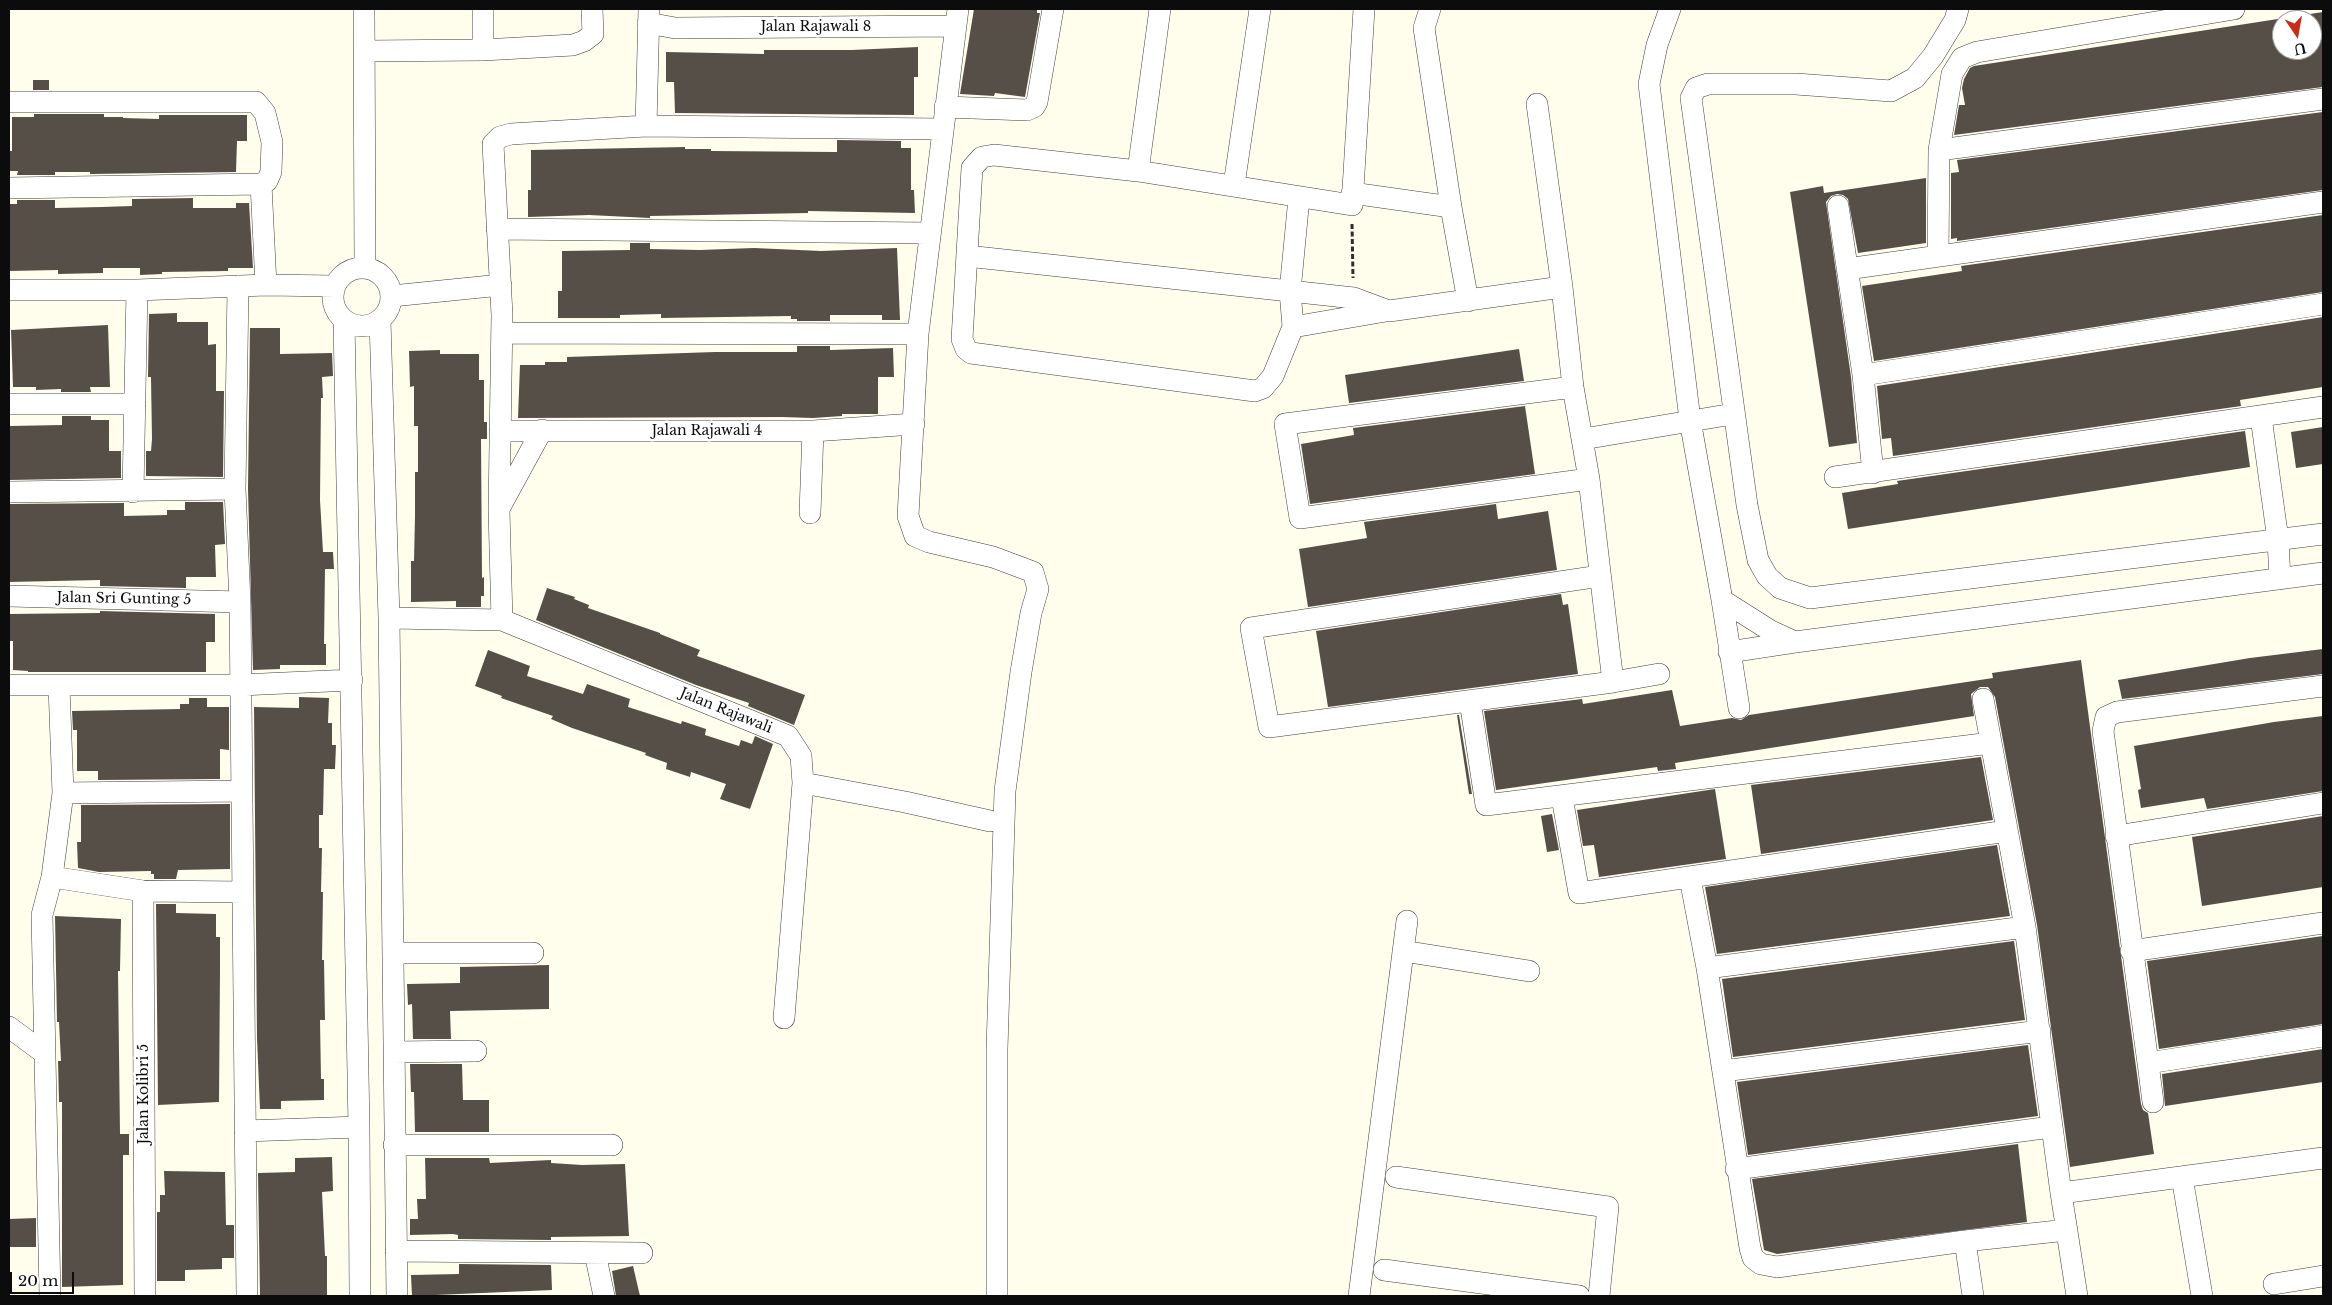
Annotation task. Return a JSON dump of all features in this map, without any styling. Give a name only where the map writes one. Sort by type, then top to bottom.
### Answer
[{"type":"street","points":[[364,9],[365,268]]},
{"type":"street","points":[[483,9],[483,50]]},
{"type":"street","points":[[364,51],[483,50],[572,45],[584,41],[593,34],[592,9]]},
{"type":"street","points":[[945,107],[1028,110],[1034,106],[1037,102],[1053,9]]},
{"type":"street","points":[[1138,171],[1160,9]]},
{"type":"street","points":[[1234,185],[1260,9]]},
{"type":"street","points":[[1352,199],[1364,9]]},
{"type":"street","points":[[1430,9],[1424,28],[1451,207],[1468,301]]},
{"type":"street","points":[[1670,9],[1657,46],[1649,84],[1694,419],[1739,708]]},
{"type":"street","points":[[1958,9],[1955,20],[1915,78],[1891,91],[1796,84],[1708,84],[1696,88],[1691,98],[1728,414],[1758,560],[1767,576],[1780,588],[1810,598],[2279,560],[2323,573]]},
{"type":"street","points":[[1938,256],[1939,150],[1952,74],[1962,58],[1977,52],[2234,9]]},
{"type":"street","points":[[646,126],[649,16]]},
{"type":"street","name":"Jalan Rajawali 8","points":[[649,16],[675,28],[957,18]]},
{"type":"street","points":[[957,18],[918,334],[908,516],[915,536],[929,542],[992,557],[1033,572],[1038,589],[1031,612],[1021,672],[1005,792],[997,1049],[997,1296]]},
{"type":"street","points":[[1939,150],[2323,99]]},
{"type":"street","points":[[9,102],[256,102],[265,113],[272,142],[271,172],[268,181],[261,184],[9,188]]},
{"type":"street","points":[[1537,104],[1562,287],[1572,387],[1589,480],[1614,682]]},
{"type":"street","points":[[502,620],[499,510],[503,333],[493,144],[500,137],[511,134],[646,126],[942,129]]},
{"type":"street","points":[[1299,198],[1290,291],[1293,327],[1273,376],[1263,388],[1255,391],[971,354],[966,349],[962,339],[972,168],[982,157],[994,155],[1138,171],[1234,185],[1299,198],[1352,199],[1451,207]]},
{"type":"street","points":[[261,184],[266,285]]},
{"type":"street","points":[[1847,269],[2323,202]]},
{"type":"street","points":[[1838,206],[1862,375],[1873,473]]},
{"type":"street","points":[[497,229],[930,232]]},
{"type":"street","points":[[967,256],[1354,298],[1389,311]]},
{"type":"street","points":[[365,268],[380,274],[388,283],[392,296],[389,310],[380,320],[369,325],[356,325],[344,320],[335,307],[333,299],[335,286],[343,276],[354,269],[365,268]]},
{"type":"street","points":[[9,290],[137,290],[266,285],[335,286]]},
{"type":"street","points":[[392,296],[501,285]]},
{"type":"street","points":[[238,286],[235,489],[240,602],[247,1296]]},
{"type":"street","points":[[1293,327],[1389,311],[1562,287]]},
{"type":"street","points":[[133,492],[137,290]]},
{"type":"street","points":[[1862,375],[2323,304]]},
{"type":"street","points":[[344,320],[352,680],[360,1296]]},
{"type":"street","points":[[380,320],[389,618],[396,1296]]},
{"type":"street","points":[[503,333],[918,334]]},
{"type":"street","points":[[1572,387],[1285,424],[1300,518],[1589,480]]},
{"type":"street","points":[[9,404],[135,404]]},
{"type":"street","points":[[1835,477],[2323,407]]},
{"type":"street","points":[[1583,439],[1728,414]]},
{"type":"street","points":[[2261,417],[2279,560]]},
{"type":"street","name":"Jalan Rajawali 4","points":[[500,431],[813,431],[914,424]]},
{"type":"street","points":[[499,510],[542,430]]},
{"type":"street","points":[[810,513],[813,431]]},
{"type":"street","points":[[9,492],[133,492],[235,489]]},
{"type":"street","points":[[1729,652],[2279,560],[2323,534]]},
{"type":"street","points":[[1600,576],[1251,628],[1269,727],[1614,682],[1659,674]]},
{"type":"street","name":"Jalan Sri Gunting 5","points":[[9,596],[240,602]]},
{"type":"street","points":[[1722,600],[1771,631],[1795,642]]},
{"type":"street","name":"Jalan Rajawali","points":[[389,618],[502,620],[788,736],[801,756],[803,783],[784,1018]]},
{"type":"street","points":[[9,686],[240,685],[352,680]]},
{"type":"street","points":[[50,1296],[42,915],[52,877],[62,793],[59,686]]},
{"type":"street","points":[[2153,1102],[2131,951],[2103,731],[2106,717],[2117,712],[2323,686]]},
{"type":"street","points":[[1983,699],[2025,927],[2051,1126],[2077,1296]]},
{"type":"street","points":[[1470,701],[1486,805],[1991,743]]},
{"type":"street","points":[[803,783],[990,821]]},
{"type":"street","points":[[62,793],[242,791]]},
{"type":"street","points":[[1562,797],[1579,893],[2007,831]]},
{"type":"street","points":[[2116,836],[2323,803]]},
{"type":"street","points":[[52,877],[143,891],[243,892]]},
{"type":"street","points":[[1690,878],[1707,968],[1736,1168],[1753,1258],[1761,1264],[1777,1267],[1965,1240],[2068,1230]]},
{"type":"street","name":"Jalan Kolibri 5","points":[[143,891],[145,1296]]},
{"type":"street","points":[[1359,1296],[1407,921]]},
{"type":"street","points":[[2131,951],[2323,923]]},
{"type":"street","points":[[1707,968],[2025,927]]},
{"type":"street","points":[[1403,952],[1529,971]]},
{"type":"street","points":[[392,953],[533,953]]},
{"type":"street","points":[[9,1028],[44,1053]]},
{"type":"street","points":[[1723,1071],[2040,1031]]},
{"type":"street","points":[[2148,1063],[2323,1036]]},
{"type":"street","points":[[394,1052],[476,1050]]},
{"type":"street","points":[[1736,1168],[2051,1126]]},
{"type":"street","points":[[245,1131],[359,1127]]},
{"type":"street","points":[[394,1145],[612,1145]]},
{"type":"street","points":[[2061,1193],[2323,1158]]},
{"type":"street","points":[[1396,1177],[1608,1207],[1598,1296]]},
{"type":"street","points":[[2182,1177],[2202,1296]]},
{"type":"street","points":[[1965,1240],[1973,1296]]},
{"type":"street","points":[[396,1251],[642,1253]]},
{"type":"street","points":[[595,1253],[604,1296]]},
{"type":"street","points":[[1384,1270],[1579,1296]]},
{"type":"street","points":[[2274,1284],[2323,1276]]},
{"type":"path","points":[[1352,199],[1354,298]]},
{"type":"building","points":[[974,9],[1037,9],[1037,13],[1040,13],[1025,97],[995,93],[994,96],[960,94]]},
{"type":"building","points":[[2323,12],[2323,87],[1954,135],[1959,105],[1965,105],[1962,88],[1970,68],[2272,20],[2272,60],[2322,60]]},
{"type":"building","points":[[918,47],[918,77],[914,77],[914,115],[675,113],[674,82],[666,82],[666,52],[764,54],[764,50],[852,50]]},
{"type":"building","points":[[33,80],[49,80],[49,90],[33,90]]},
{"type":"building","points":[[2323,112],[2323,190],[1957,241],[1957,238],[1951,239],[1951,173],[1959,172],[1957,160]]},
{"type":"building","points":[[34,114],[104,114],[104,117],[159,119],[159,115],[247,115],[247,141],[237,141],[236,172],[90,174],[90,172],[55,172],[55,175],[17,175],[18,171],[9,171],[9,151],[12,151],[12,117],[34,117]]},
{"type":"building","points":[[837,140],[901,141],[901,148],[911,148],[911,190],[914,190],[915,213],[808,211],[808,213],[650,216],[650,218],[589,215],[528,217],[528,190],[531,190],[531,150],[685,147],[685,149],[711,149],[711,151],[837,152]]},
{"type":"building","points":[[1926,178],[1926,243],[1858,253],[1848,199],[1843,195],[1837,194],[1831,196],[1826,202],[1851,377],[1857,443],[1829,447],[1790,192],[1823,186],[1824,193]]},
{"type":"building","points":[[193,198],[193,208],[236,208],[236,203],[249,203],[253,268],[228,268],[228,271],[162,272],[162,274],[140,275],[140,268],[103,268],[103,273],[58,274],[58,270],[9,271],[9,204],[17,204],[17,200],[55,200],[55,208],[132,206],[132,199]]},
{"type":"building","points":[[2323,215],[2323,292],[1874,361],[1862,286],[1962,271],[1961,266]]},
{"type":"building","points":[[630,243],[650,243],[650,249],[700,250],[754,248],[821,251],[897,248],[900,320],[882,320],[882,315],[830,315],[830,321],[797,321],[797,319],[791,319],[791,316],[661,318],[661,314],[620,315],[620,318],[558,318],[558,291],[562,291],[562,251],[630,250]]},
{"type":"building","points":[[177,313],[177,322],[208,322],[208,345],[216,344],[216,391],[224,391],[223,477],[146,476],[146,451],[151,451],[152,439],[151,377],[148,377],[149,314]]},
{"type":"building","points":[[2323,317],[2323,387],[2240,400],[2241,406],[1893,456],[1891,438],[1882,439],[1877,386]]},
{"type":"building","points":[[108,325],[110,387],[90,387],[91,392],[61,392],[61,389],[36,390],[36,387],[13,387],[11,330]]},
{"type":"building","points":[[250,328],[280,328],[280,354],[332,353],[333,376],[322,377],[323,398],[321,398],[320,500],[323,552],[333,552],[334,569],[325,569],[324,644],[326,644],[326,665],[280,665],[280,669],[253,670],[248,489]]},
{"type":"building","points":[[797,346],[830,346],[830,350],[893,348],[894,377],[878,377],[878,414],[842,414],[842,416],[813,418],[518,418],[520,365],[545,365],[545,362],[567,362],[567,357],[715,352],[797,352]]},
{"type":"building","points":[[1519,349],[1524,381],[1349,403],[1345,375]]},
{"type":"building","points":[[440,350],[440,354],[479,354],[479,380],[484,380],[484,422],[487,422],[487,439],[481,439],[482,578],[484,577],[484,596],[481,596],[481,607],[456,607],[456,601],[411,602],[411,561],[414,561],[415,472],[418,472],[418,426],[414,426],[414,386],[410,387],[409,351]]},
{"type":"building","points":[[1525,406],[1535,474],[1310,504],[1301,444],[1354,435],[1353,428]]},
{"type":"building","points":[[62,416],[91,416],[91,420],[109,420],[109,451],[121,451],[121,478],[9,480],[10,426],[62,425]]},
{"type":"building","points":[[2323,427],[2323,464],[2296,468],[2291,432]]},
{"type":"building","points":[[2245,431],[2250,467],[1848,529],[1842,493],[1898,484],[1897,481]]},
{"type":"building","points":[[185,502],[223,502],[225,544],[215,545],[216,577],[186,577],[186,588],[100,586],[100,580],[9,582],[9,504],[124,503],[124,516],[167,515],[167,510],[185,510]]},
{"type":"building","points":[[1496,504],[1498,519],[1548,511],[1557,570],[1308,607],[1299,549],[1367,538],[1364,522]]},
{"type":"building","points":[[547,588],[575,597],[574,599],[589,605],[588,608],[660,633],[700,650],[697,656],[805,695],[794,725],[748,706],[749,703],[696,685],[536,620]]},
{"type":"building","points":[[1561,594],[1563,605],[1568,604],[1578,674],[1328,707],[1316,631]]},
{"type":"building","points":[[100,611],[215,614],[215,642],[206,642],[206,672],[28,672],[13,670],[13,641],[9,641],[9,614],[100,613]]},
{"type":"building","points":[[2323,649],[2323,674],[2122,699],[2118,680],[2250,658]]},
{"type":"building","points":[[488,650],[530,666],[527,676],[583,694],[587,684],[630,699],[628,707],[681,724],[682,721],[706,729],[705,735],[739,746],[741,740],[752,744],[755,736],[773,744],[750,809],[720,799],[726,784],[691,772],[690,777],[666,769],[667,763],[645,755],[646,753],[572,728],[551,719],[553,716],[501,698],[502,696],[475,686]]},
{"type":"building","points":[[2081,660],[2141,1104],[2143,1110],[2148,1113],[2154,1154],[2070,1167],[2037,925],[1995,697],[1988,687],[1980,687],[1971,694],[1974,716],[1675,763],[1676,769],[1658,771],[1657,767],[1496,790],[1484,711],[1582,699],[1583,704],[1672,690],[1680,726],[1732,718],[1741,720],[1749,715],[1993,678],[1992,673]]},
{"type":"building","points":[[299,697],[329,698],[328,723],[332,723],[332,745],[336,745],[335,769],[324,769],[323,815],[319,815],[319,848],[322,848],[321,892],[323,892],[322,960],[324,960],[325,1020],[320,1020],[321,1079],[324,1079],[324,1100],[281,1101],[281,1109],[260,1109],[257,1038],[254,707],[299,708]]},
{"type":"building","points":[[189,698],[207,698],[207,707],[229,707],[229,750],[220,749],[220,779],[98,780],[98,771],[77,771],[77,730],[73,730],[72,711],[180,709],[180,704],[189,704]]},
{"type":"building","points":[[1457,715],[1459,715],[1472,794],[1469,794]]},
{"type":"building","points":[[2323,716],[2323,791],[2207,809],[2204,798],[2141,808],[2138,790],[2141,789],[2134,746],[2274,722]]},
{"type":"building","points":[[1981,757],[1993,820],[1761,854],[1751,785]]},
{"type":"building","points":[[1715,789],[1726,859],[1599,877],[1594,845],[1583,846],[1577,810]]},
{"type":"building","points":[[230,804],[230,869],[178,870],[176,879],[154,879],[154,874],[151,874],[151,871],[99,872],[78,868],[77,842],[81,842],[81,805]]},
{"type":"building","points":[[1552,814],[1559,850],[1547,852],[1541,816]]},
{"type":"building","points":[[2323,816],[2323,887],[2202,906],[2192,837]]},
{"type":"building","points":[[1997,845],[2010,916],[1717,954],[1705,887]]},
{"type":"building","points":[[156,904],[176,904],[176,913],[216,914],[216,937],[220,937],[219,1102],[158,1105]]},
{"type":"building","points":[[55,916],[121,919],[120,971],[118,971],[120,1134],[129,1134],[129,1155],[123,1155],[123,1285],[62,1287],[62,1102],[59,1102],[58,1061],[61,1061],[59,1022],[57,1022]]},
{"type":"building","points":[[2323,936],[2323,1024],[2159,1049],[2147,961]]},
{"type":"building","points":[[2014,941],[2025,1020],[1733,1057],[1722,979]]},
{"type":"building","points":[[549,965],[549,1009],[450,1011],[451,1039],[413,1039],[412,1004],[408,1005],[407,984],[460,983],[460,967]]},
{"type":"building","points":[[2028,1045],[2038,1116],[1748,1155],[1737,1082]]},
{"type":"building","points":[[2323,1049],[2323,1082],[2165,1106],[2162,1074]]},
{"type":"building","points":[[410,1064],[462,1064],[463,1100],[489,1100],[489,1132],[415,1132],[414,1092],[411,1092]]},
{"type":"building","points":[[2018,1144],[2027,1222],[1777,1254],[1764,1250],[1752,1179]]},
{"type":"building","points":[[332,1157],[333,1191],[322,1192],[325,1256],[327,1256],[327,1296],[260,1296],[258,1173],[295,1172],[295,1158]]},
{"type":"building","points":[[425,1158],[489,1158],[490,1163],[551,1160],[551,1163],[582,1165],[625,1164],[629,1236],[551,1237],[551,1240],[458,1239],[458,1235],[453,1234],[410,1235],[410,1219],[418,1219],[417,1199],[426,1199]]},
{"type":"building","points":[[164,1171],[225,1172],[226,1225],[234,1225],[234,1258],[222,1258],[222,1269],[185,1270],[185,1281],[157,1281],[157,1212],[160,1212],[160,1195],[165,1195]]},
{"type":"building","points":[[36,1218],[36,1247],[9,1247],[9,1219]]},
{"type":"building","points":[[459,1264],[551,1265],[552,1290],[412,1296],[411,1275],[459,1274]]},
{"type":"building","points":[[633,1266],[640,1296],[616,1296],[612,1271]]}]
